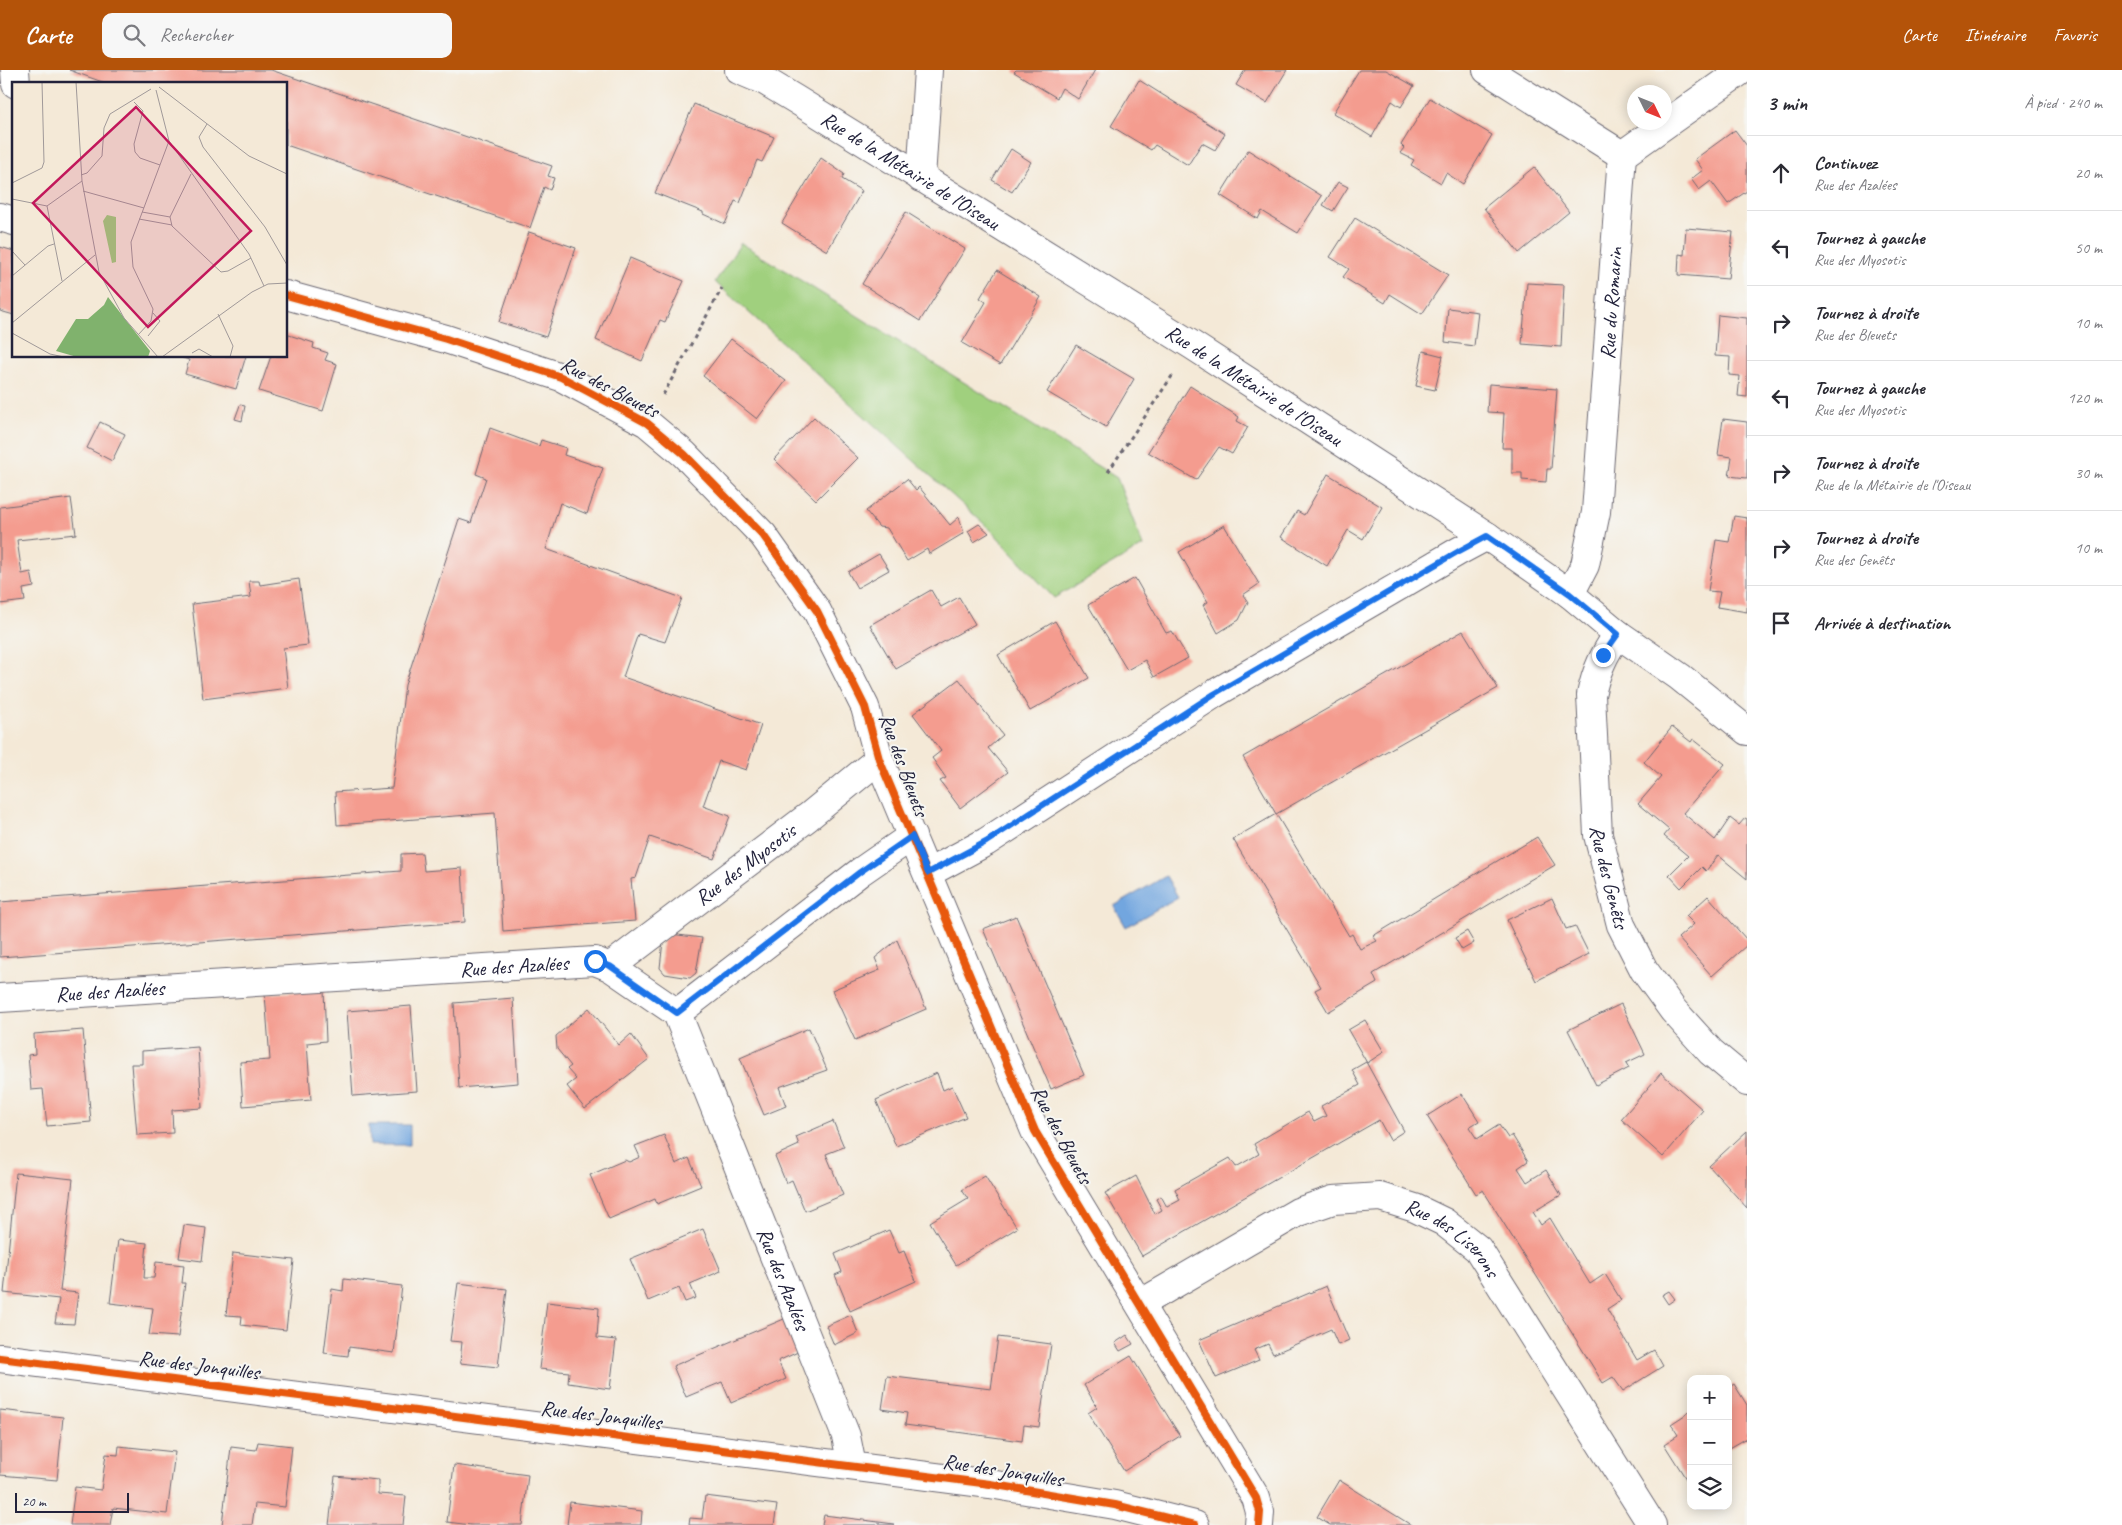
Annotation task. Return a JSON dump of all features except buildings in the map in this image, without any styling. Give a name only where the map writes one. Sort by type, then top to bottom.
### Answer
[{"type":"street","name":"Rue de la Métairie de l'Oiseau","points":[[739,70],[765,81],[1192,345],[1487,536],[1570,594],[1618,634],[1680,677],[1747,731]]},
{"type":"street","points":[[921,178],[928,70]]},
{"type":"street","points":[[1487,70],[1622,155],[1742,70]]},
{"type":"street","name":"Rue du Romarin","points":[[1570,594],[1585,565],[1596,512],[1622,155]]},
{"type":"street","name":"Rue des Bleuets","points":[[288,295],[446,339],[561,377],[647,423],[684,454],[763,535],[817,612],[865,707],[879,759],[1035,1131],[1256,1498],[1260,1512],[1259,1525]]},
{"type":"street","points":[[928,873],[986,842],[1214,694],[1487,536]]},
{"type":"street","name":"Rue des Genêts","points":[[1618,634],[1603,655],[1591,694],[1598,835],[1621,925],[1644,970],[1674,1010],[1711,1052],[1747,1082]]},
{"type":"street","name":"Rue des Myosotis","points":[[610,966],[808,817],[879,759]]},
{"type":"street","points":[[677,1013],[860,872],[912,836]]},
{"type":"street","name":"Rue des Azalées","points":[[0,998],[595,961],[610,966],[677,1013],[846,1436],[852,1466]]},
{"type":"street","name":"Rue des Liserons","points":[[1140,1304],[1298,1212],[1333,1200],[1380,1197],[1415,1208],[1444,1222],[1478,1248],[1652,1525]]},
{"type":"street","name":"Rue des Jonquilles","points":[[0,1358],[990,1484],[1115,1505],[1195,1525]]},
{"type":"path","points":[[647,423],[722,288]]},
{"type":"path","points":[[1108,472],[1192,345]]},
{"type":"green space","points":[[741,243],[1117,478],[1143,546],[1054,598],[992,531],[715,282]]},
{"type":"water","points":[[1166,876],[1178,897],[1126,927],[1114,906]]},
{"type":"water","points":[[369,1125],[410,1125],[410,1145],[370,1145]]},
{"type":"cycle path","points":[[288,296],[446,339],[561,377],[647,423],[684,454],[763,535],[817,611],[865,707],[879,759],[1035,1131],[1256,1498],[1260,1512],[1259,1525]]},
{"type":"cycle path","points":[[0,1358],[990,1484],[1115,1505],[1195,1525]]},
{"type":"route","points":[[595,961],[610,966],[677,1013],[860,872],[912,836],[928,873],[963,855],[1214,694],[1487,536],[1570,594],[1618,634],[1603,655]]}]
